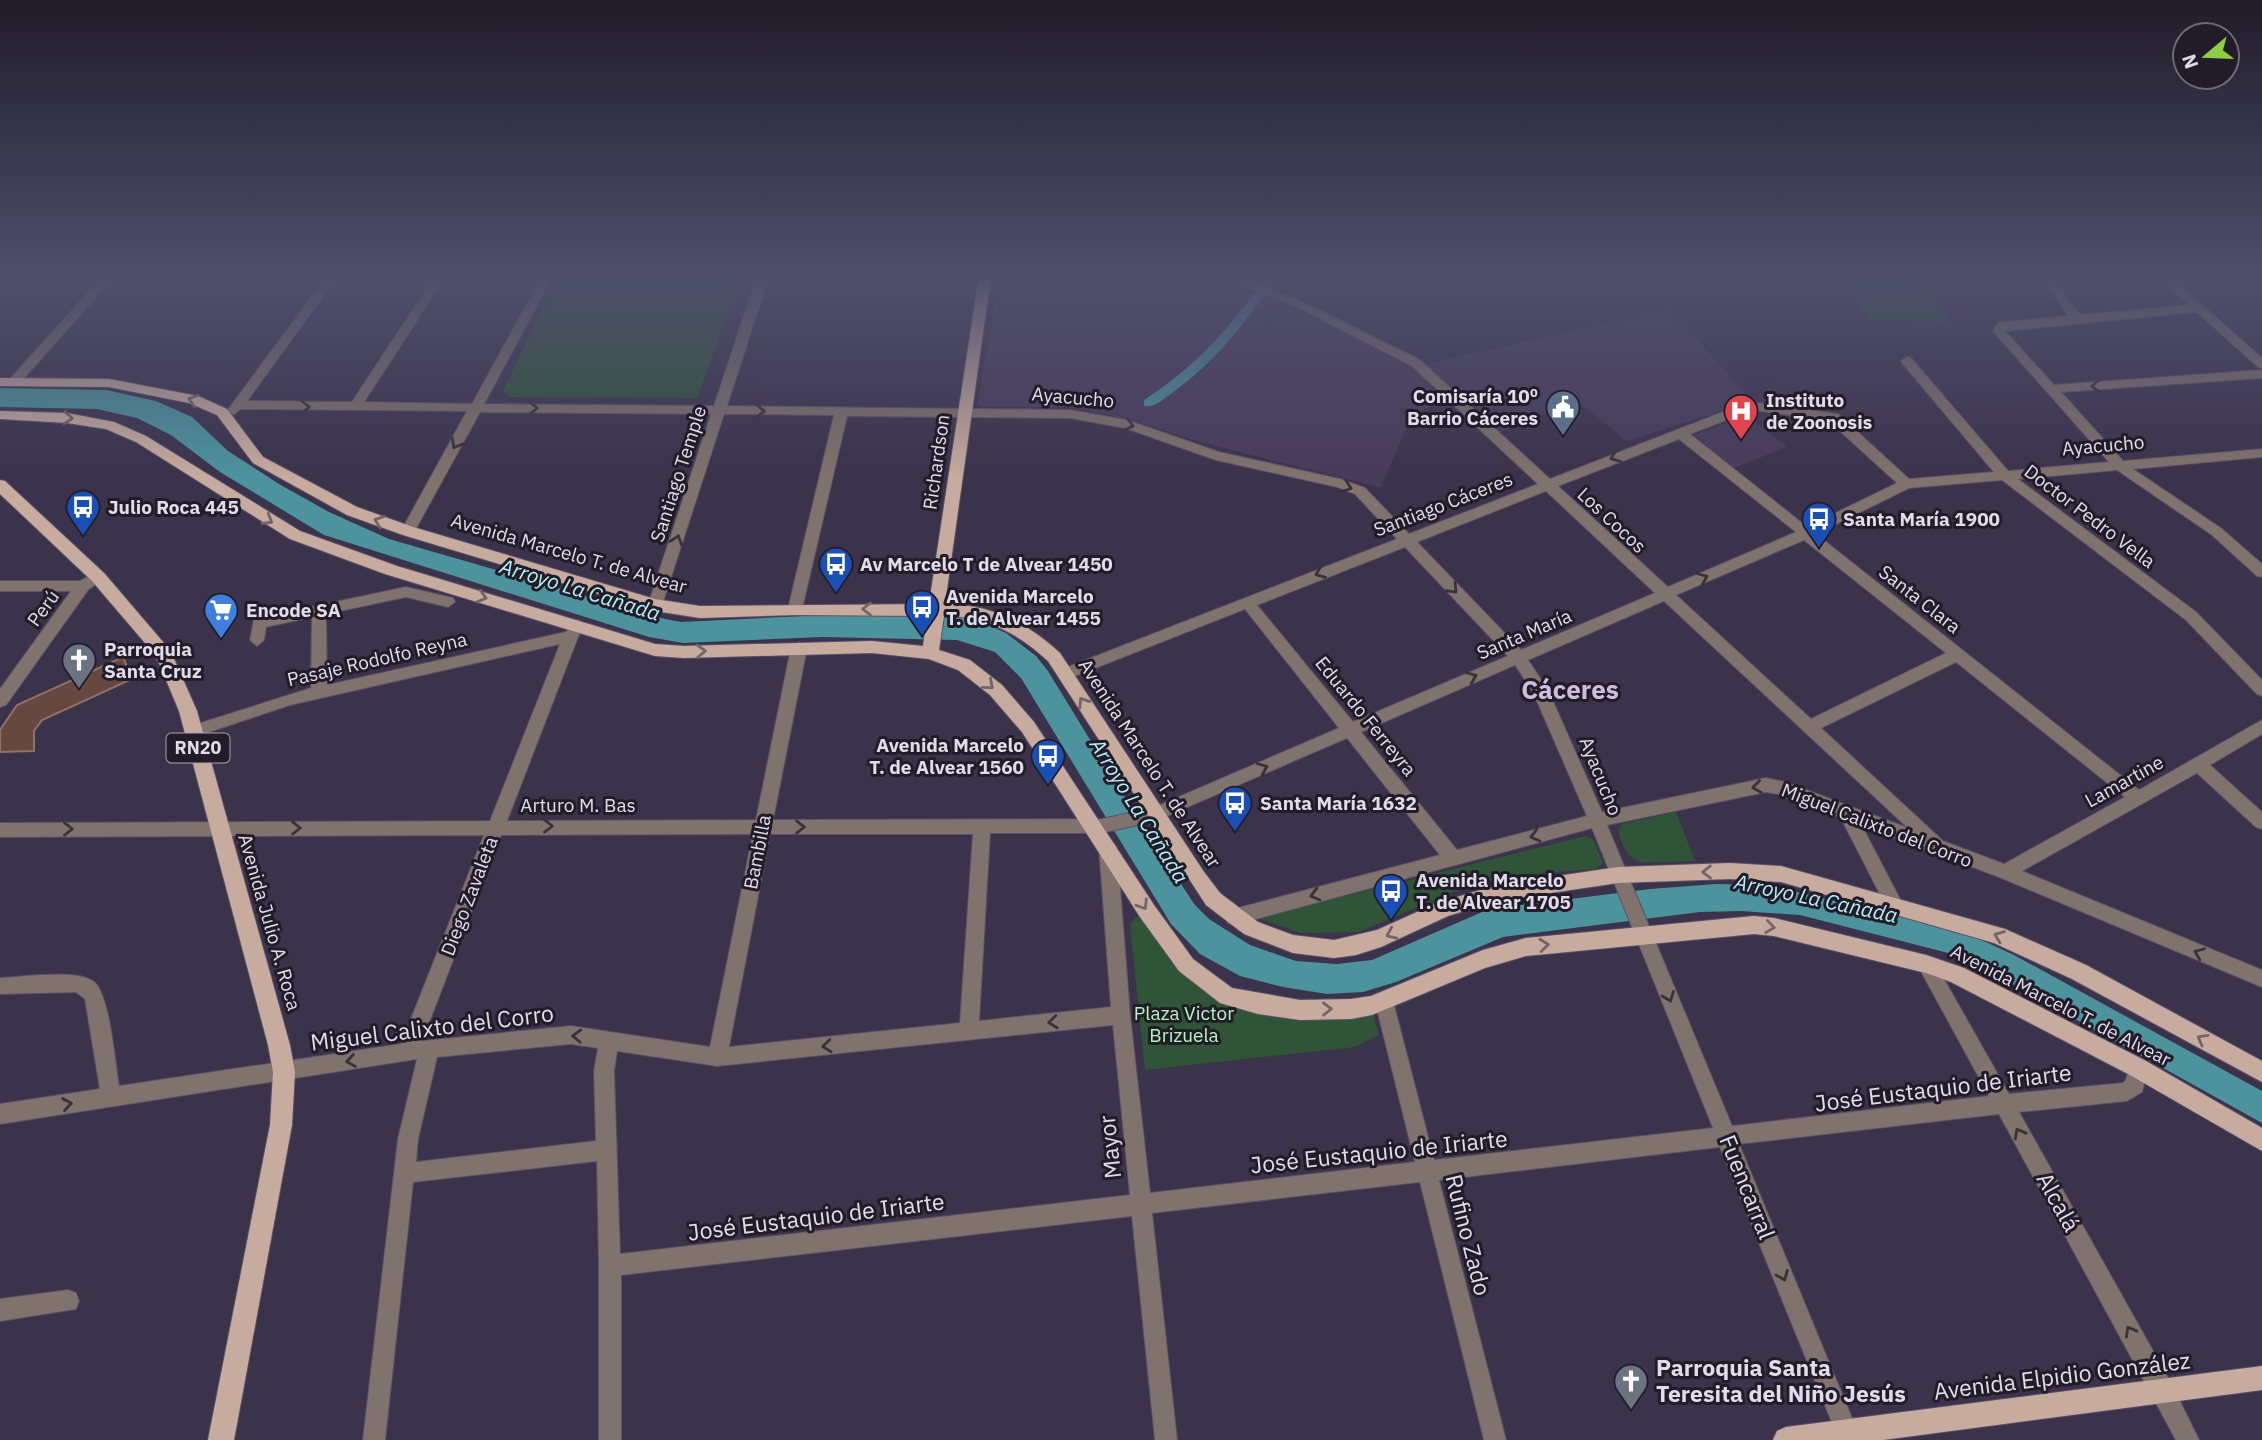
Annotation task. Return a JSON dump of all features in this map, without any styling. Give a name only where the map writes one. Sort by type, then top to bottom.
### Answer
[{"type":"main road","name":"Richardson","points":[[931,647],[975,343]]},
{"type":"main road","name":"Avenida Marcelo T. de Alvear","points":[[6,383],[120,384],[211,405],[228,419],[251,454],[267,466],[337,504],[408,531],[655,604],[700,612],[796,609],[981,614],[1007,622],[1039,643],[1065,674],[1196,878],[1213,899],[1251,928],[1293,944],[1334,949],[1356,946],[1444,909],[1497,892],[1730,871],[1781,874],[1976,928],[2042,954],[2262,1072]]},
{"type":"main road","name":"Avenida Marcelo T. de Alvear","points":[[0,415],[67,418],[109,425],[141,439],[231,498],[295,535],[391,570],[575,630],[656,650],[684,652],[931,647],[964,665],[996,690],[1028,727],[1098,826],[1108,848],[1147,911],[1186,965],[1227,996],[1300,1010],[1351,1009],[1384,1001],[1504,952],[1641,929],[1774,927],[1926,964],[1979,985],[2138,1068],[2262,1140]]},
{"type":"main road","name":"Avenida Julio A. Roca","points":[[0,485],[167,661],[194,731],[284,1072],[281,1125],[221,1440]]},
{"type":"main road","name":"Avenida Elpidio González","points":[[1786,1440],[1848,1436],[2262,1378]]},
{"type":"street","points":[[6,383],[45,343]]},
{"type":"street","points":[[228,419],[283,343]]},
{"type":"street","points":[[355,407],[397,343]]},
{"type":"street","points":[[408,531],[511,343]]},
{"type":"street","name":"Santiago Temple","points":[[655,604],[741,343]]},
{"type":"street","name":"Los Cocos","points":[[1377,343],[1416,363],[1943,850]]},
{"type":"street","points":[[2010,343],[2119,465],[2217,532],[2262,572]]},
{"type":"street","points":[[2238,343],[2262,364]]},
{"type":"street","name":"Doctor Pedro Vella","points":[[1907,361],[2003,474],[2191,616],[2262,690]]},
{"type":"street","points":[[2051,389],[2262,374]]},
{"type":"street","name":"Ayacucho","points":[[237,405],[841,413],[1056,413],[1096,418],[1142,429],[1216,456],[1360,491],[1529,671],[1555,718],[1641,929]]},
{"type":"street","name":"Santiago Cáceres","points":[[1065,674],[1545,484],[1753,406],[1824,415],[1841,422],[1906,484]]},
{"type":"street","points":[[796,609],[841,413]]},
{"type":"street","name":"Santa Clara","points":[[1679,432],[2136,797]]},
{"type":"street","points":[[2256,453],[2262,465]]},
{"type":"street","name":"Ayacucho","points":[[1906,484],[2256,453]]},
{"type":"street","name":"Santa María","points":[[1155,814],[1807,533],[1906,484]]},
{"type":"street","points":[[0,586],[91,581]]},
{"type":"street","name":"Perú","points":[[0,701],[91,581]]},
{"type":"street","points":[[257,639],[259,623],[405,592],[448,602]]},
{"type":"street","name":"Eduardo Ferreyra","points":[[1247,602],[1452,857]]},
{"type":"street","points":[[319,610],[319,691]]},
{"type":"street","name":"Pasaje Rodolfo Reyna","points":[[194,731],[267,705],[319,691],[575,630]]},
{"type":"street","name":"Diego Zavaleta","points":[[374,1440],[418,1050],[496,826],[575,630]]},
{"type":"street","name":"Bambilla","points":[[717,1057],[799,648]]},
{"type":"street","points":[[1809,727],[1958,654]]},
{"type":"street","name":"Lamartine","points":[[2005,872],[2136,797],[2199,765],[2262,726]]},
{"type":"street","points":[[2199,765],[2262,822]]},
{"type":"street","name":"Miguel Calixto del Corro","points":[[1234,917],[1597,820],[1766,785],[1779,786],[2005,872],[2262,979]]},
{"type":"street","name":"Arturo M. Bas","points":[[0,830],[496,826],[1098,826],[1155,814]]},
{"type":"street","points":[[1848,814],[1894,905]]},
{"type":"street","points":[[969,1031],[982,827]]},
{"type":"street","name":"Mayor","points":[[1108,848],[1121,1015],[1166,1440]]},
{"type":"street","name":"Fuencarral","points":[[1641,929],[1848,1436]]},
{"type":"street","name":"Alcalá","points":[[1926,964],[2188,1440]]},
{"type":"street","points":[[0,986],[76,984],[86,987],[94,995],[111,1096]]},
{"type":"street","name":"Rufino Zado","points":[[1384,1001],[1494,1440]]},
{"type":"street","name":"Miguel Calixto del Corro","points":[[0,1114],[418,1050],[571,1035],[717,1057],[1121,1015]]},
{"type":"street","points":[[609,1039],[604,1071],[610,1266],[610,1440]]},
{"type":"street","name":"José Eustaquio de Iriarte","points":[[610,1266],[2003,1104],[2127,1092],[2135,1085],[2138,1068]]},
{"type":"street","points":[[405,1173],[605,1150]]},
{"type":"street","points":[[0,1310],[68,1301]]},
{"type":"shaded area","points":[[988,343],[1366,343],[1410,365],[1445,400],[1418,413],[1401,408],[1399,412],[1411,416],[1381,488],[1197,441],[1127,419],[1073,407],[982,407],[978,404]]},
{"type":"shaded area","points":[[1518,343],[1700,343],[1753,401],[1627,441],[1577,401],[1500,432],[1422,365]]},
{"type":"shaded area","name":"Instituto de Zoonosis","points":[[1747,415],[1787,447],[1734,468],[1694,435]]},
{"type":"green space","points":[[526,343],[717,343],[697,398],[511,397],[503,391]]},
{"type":"green space","points":[[1676,812],[1695,861],[1644,863],[1634,859],[1624,846],[1618,831],[1622,824]]},
{"type":"green space","points":[[1585,836],[1593,839],[1603,863],[1595,869],[1490,881],[1455,891],[1359,932],[1300,933],[1257,918]]},
{"type":"green space","name":"Plaza Victor Brizuela","points":[[1136,917],[1146,918],[1220,999],[1373,1014],[1379,1035],[1355,1047],[1145,1070],[1130,925]]},
{"type":"water","name":"Arroyo La Cañada","points":[[0,388],[106,390],[156,401],[192,417],[228,451],[279,484],[329,512],[389,539],[665,619],[681,622],[824,615],[950,616],[977,620],[1006,633],[1036,656],[1048,671],[1147,833],[1195,905],[1209,919],[1250,945],[1296,961],[1337,964],[1372,960],[1489,909],[1650,889],[1716,884],[1757,885],[1793,891],[1962,931],[2014,955],[2262,1091],[2262,1123],[1956,955],[1800,915],[1741,911],[1700,912],[1503,937],[1396,982],[1363,992],[1327,994],[1240,976],[1200,954],[1171,924],[1021,678],[995,652],[957,640],[823,637],[683,643],[649,637],[324,535],[220,472],[171,435],[137,418],[97,409],[0,407]]},
{"type":"building","name":"Parroquia Santa Cruz","points":[[123,657],[132,679],[42,720],[34,731],[34,751],[0,752],[0,730],[17,705]]},
{"type":"waterway","points":[[1148,403],[1182,380],[1222,343]]},
{"type":"place","name":"Comisaría 10º Barrio Cáceres","points":[[1563,437]]},
{"type":"place","name":"Instituto de Zoonosis","points":[[1741,441]]},
{"type":"place","name":"Julio Roca 445","points":[[83,537]]},
{"type":"place","name":"Santa María 1900","points":[[1819,549]]},
{"type":"place","name":"Av Marcelo T de Alvear 1450","points":[[836,594]]},
{"type":"place","name":"Avenida Marcelo T. de Alvear 1455","points":[[922,637]]},
{"type":"place","name":"Encode SA","points":[[221,640]]},
{"type":"place","name":"Parroquia Santa Cruz","points":[[79,690]]},
{"type":"place","name":"Avenida Marcelo T. de Alvear 1560","points":[[1048,786]]},
{"type":"place","name":"Santa María 1632","points":[[1235,833]]},
{"type":"place","name":"Avenida Marcelo T. de Alvear 1705","points":[[1391,921]]},
{"type":"place","name":"Parroquia Santa Teresita del Niño Jesús","points":[[1631,1411]]},
{"type":"district","name":"Cáceres","points":[[1570,690]]}]
